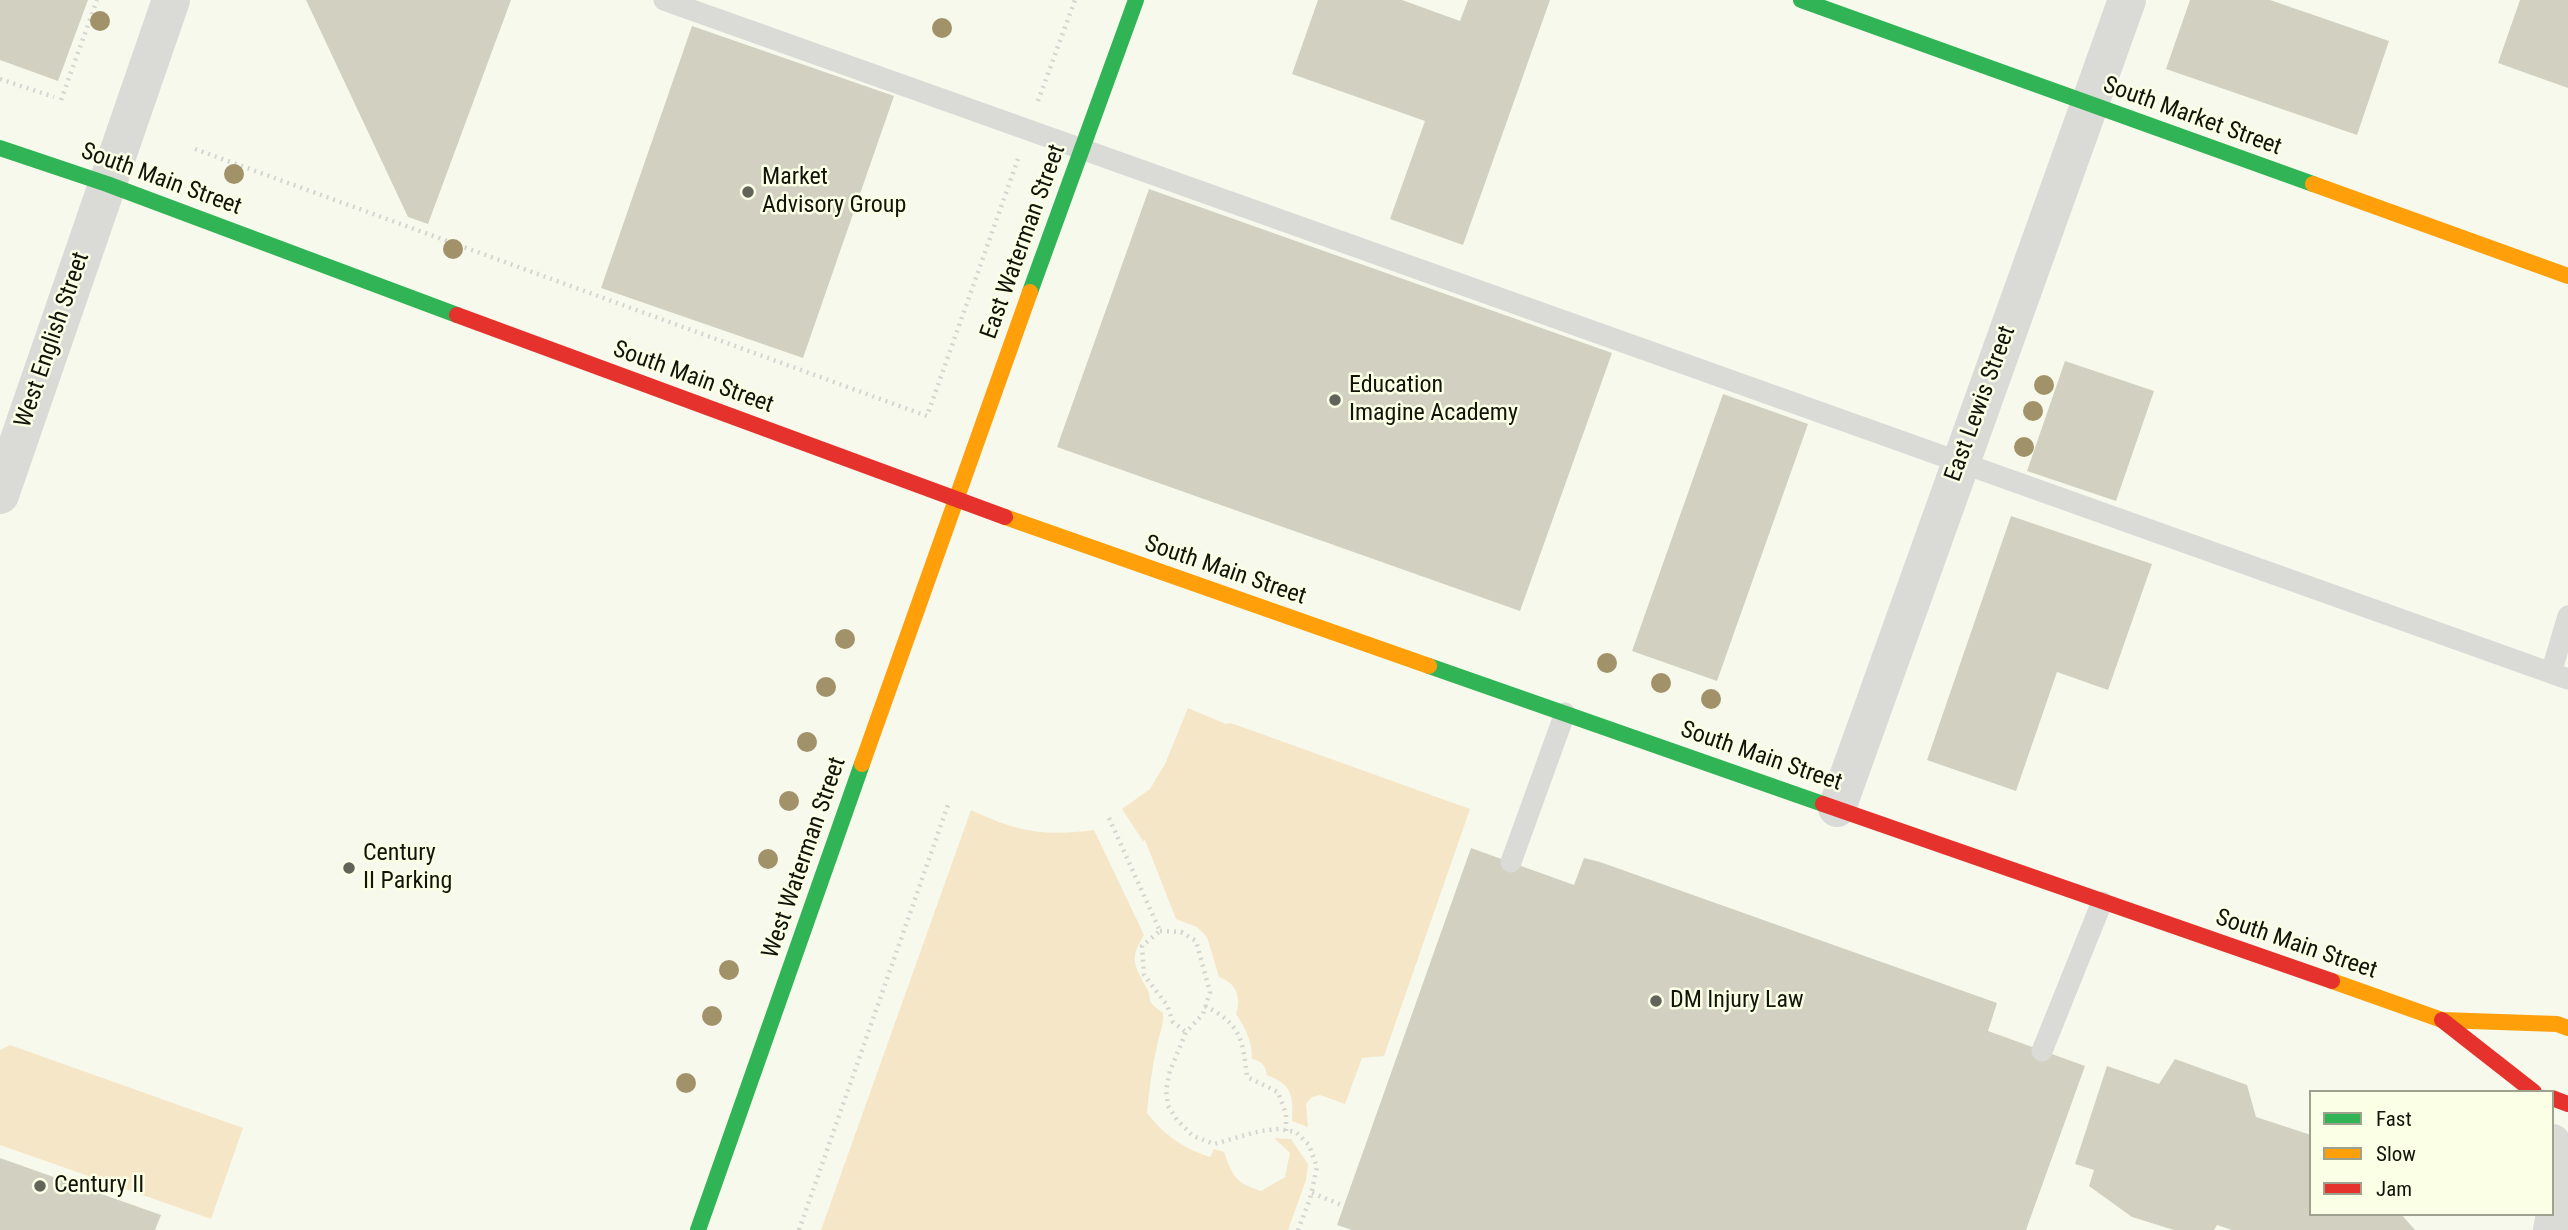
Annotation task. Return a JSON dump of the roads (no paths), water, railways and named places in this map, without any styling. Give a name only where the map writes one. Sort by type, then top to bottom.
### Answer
[{"type":"street","name":"West English Street","points":[[0,495],[171,0]]},
{"type":"street","name":"East Waterman Street","points":[[955,500],[1136,0]]},
{"type":"street","name":"South Market Street","points":[[1801,0],[2568,276]]},
{"type":"street","name":"East Lewis Street","points":[[1837,808],[2127,0]]},
{"type":"street","name":"South Main Street","points":[[0,148],[107,184],[955,500],[2442,1020],[2557,1024],[2568,1028]]},
{"type":"street","name":"West Waterman Street","points":[[698,1230],[955,500]]},
{"type":"street","name":"South Main Street","points":[[2442,1020],[2531,1090]]},
{"type":"street","points":[[2553,1230],[2557,1208],[2557,1158],[2554,1149]]},
{"type":"lane","points":[[664,0],[2559,676],[2568,616]]},
{"type":"lane","points":[[1511,862],[1565,713]]},
{"type":"lane","points":[[2042,1051],[2102,902]]},
{"type":"place","name":"Market Advisory Group","points":[[748,192]]},
{"type":"place","name":"Education Imagine Academy","points":[[1335,400]]},
{"type":"place","name":"Century II Parking","points":[[349,868]]},
{"type":"place","name":"DM Injury Law","points":[[1656,1001]]},
{"type":"place","name":"Century II","points":[[40,1186]]}]
